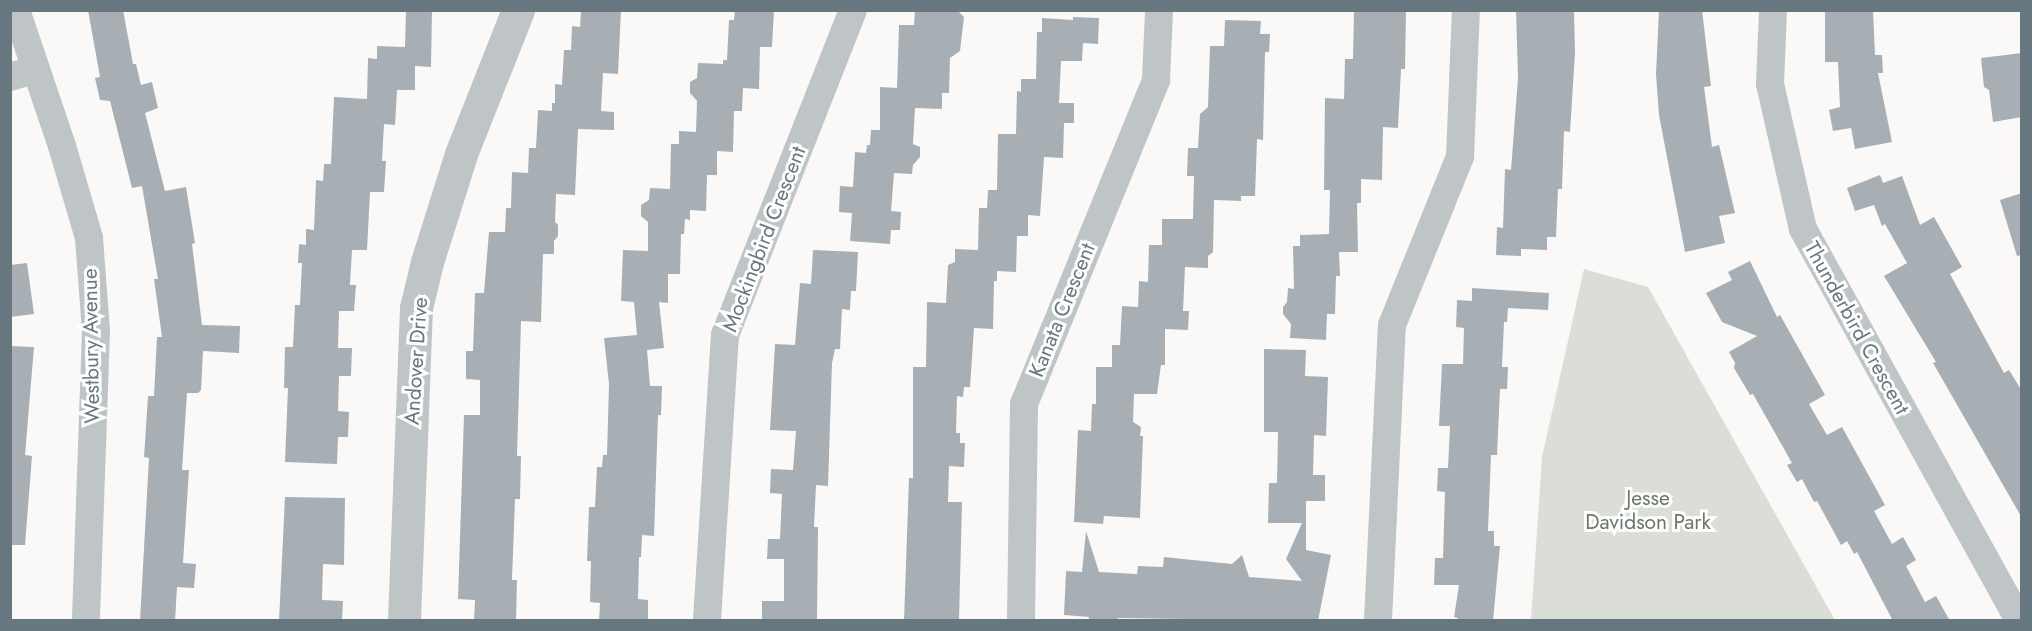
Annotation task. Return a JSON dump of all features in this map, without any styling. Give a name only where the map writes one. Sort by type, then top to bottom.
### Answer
[{"type":"street","name":"Westbury Avenue","points":[[16,10],[23,73],[62,146],[89,238],[96,331],[86,621]]},
{"type":"street","name":"Andover Drive","points":[[404,621],[416,308],[427,262],[461,154],[518,10]]},
{"type":"street","name":"Mockingbird Crescent","points":[[707,621],[724,335],[854,10]]},
{"type":"street","name":"Kanata Crescent","points":[[1021,621],[1024,404],[1156,80],[1159,10]]},
{"type":"street","points":[[1378,621],[1392,325],[1460,157],[1466,10]]},
{"type":"street","name":"Thunderbird Crescent","points":[[1773,10],[1770,84],[1803,229],[2019,621]]},
{"type":"green space","name":"Jesse Davidson Park","points":[[1584,269],[1648,287],[1835,620],[1531,620],[1542,457]]},
{"type":"building","points":[[88,10],[123,10],[133,64],[136,64],[141,85],[152,82],[158,108],[145,113],[165,191],[186,187],[195,243],[192,244],[202,325],[240,326],[239,353],[203,351],[201,390],[198,393],[187,393],[182,470],[189,470],[183,563],[196,564],[194,588],[177,587],[175,621],[140,621],[149,458],[144,457],[148,396],[154,396],[157,337],[162,337],[154,279],[158,279],[142,186],[132,188],[110,101],[100,100],[95,78],[100,77]]},
{"type":"building","points":[[406,10],[432,10],[431,67],[415,66],[415,90],[397,90],[395,125],[384,124],[382,161],[386,161],[384,192],[370,192],[367,250],[352,250],[350,285],[356,285],[354,311],[339,311],[338,348],[352,348],[351,376],[339,376],[338,411],[349,412],[348,437],[338,437],[337,464],[285,462],[288,388],[284,388],[285,347],[293,347],[295,305],[300,305],[302,263],[298,263],[299,244],[306,245],[306,229],[314,230],[316,180],[323,181],[324,164],[331,164],[334,97],[367,99],[368,58],[377,59],[377,46],[405,47]]},
{"type":"building","points":[[581,10],[621,10],[618,74],[603,73],[601,111],[614,112],[614,130],[578,129],[575,195],[556,194],[555,222],[558,225],[558,236],[554,241],[554,254],[543,254],[541,322],[521,321],[517,456],[521,456],[520,499],[515,499],[512,580],[517,580],[516,621],[474,621],[475,600],[458,599],[464,415],[480,415],[480,380],[466,379],[466,351],[473,351],[475,293],[484,293],[489,232],[505,232],[506,208],[511,208],[512,172],[528,173],[529,148],[536,148],[538,110],[552,111],[552,103],[555,103],[555,84],[562,85],[564,50],[571,50],[572,26],[580,27]]},
{"type":"building","points":[[735,10],[774,10],[772,47],[760,47],[759,89],[743,88],[742,111],[734,111],[733,152],[717,151],[717,175],[707,175],[706,211],[690,210],[690,220],[685,219],[684,234],[681,234],[680,274],[668,274],[668,303],[659,302],[664,348],[647,350],[650,386],[662,386],[661,415],[658,415],[654,536],[642,535],[641,557],[639,557],[638,599],[648,600],[648,621],[599,621],[600,603],[590,602],[591,561],[587,561],[589,507],[595,507],[597,467],[602,467],[603,455],[607,455],[609,384],[604,338],[637,335],[634,302],[621,301],[623,250],[648,251],[648,222],[641,216],[641,205],[649,200],[650,188],[670,189],[671,144],[679,144],[679,131],[696,132],[697,101],[690,93],[690,82],[697,78],[698,63],[723,64],[723,60],[727,60],[729,20],[734,20]]},
{"type":"building","points":[[915,10],[957,10],[964,17],[960,51],[950,58],[949,93],[942,93],[942,109],[915,108],[913,144],[920,147],[920,157],[913,165],[912,174],[894,173],[891,211],[901,212],[900,230],[891,230],[890,244],[850,241],[852,213],[839,212],[840,186],[853,187],[855,152],[866,153],[867,145],[870,145],[871,130],[880,130],[880,87],[897,88],[899,25],[914,25]]},
{"type":"building","points":[[1354,10],[1406,10],[1405,69],[1401,69],[1398,128],[1383,127],[1382,180],[1361,179],[1361,203],[1357,203],[1358,252],[1339,252],[1340,276],[1336,276],[1335,314],[1327,314],[1326,340],[1290,338],[1291,324],[1283,314],[1283,307],[1287,302],[1288,288],[1294,289],[1293,246],[1300,246],[1300,235],[1329,234],[1330,190],[1324,190],[1325,98],[1344,99],[1345,59],[1353,59]]},
{"type":"building","points":[[1516,10],[1574,10],[1575,53],[1570,132],[1564,131],[1562,189],[1558,189],[1556,237],[1547,237],[1547,250],[1521,249],[1521,256],[1496,255],[1497,227],[1503,228],[1505,169],[1511,170],[1518,78]]},
{"type":"building","points":[[1659,10],[1702,10],[1711,86],[1704,87],[1712,147],[1719,145],[1735,213],[1719,216],[1725,243],[1685,252],[1659,115],[1656,74]]},
{"type":"building","points":[[1825,10],[1873,10],[1875,55],[1882,55],[1883,73],[1878,73],[1892,142],[1855,149],[1851,128],[1833,131],[1829,110],[1840,107],[1838,62],[1825,62]]},
{"type":"building","points":[[1073,17],[1099,18],[1098,44],[1083,43],[1082,61],[1061,61],[1059,103],[1074,103],[1074,123],[1064,123],[1063,158],[1044,157],[1040,216],[1028,215],[1028,236],[1017,236],[1016,272],[997,271],[997,281],[994,281],[993,329],[974,328],[970,387],[964,387],[963,397],[957,396],[956,433],[960,433],[960,443],[965,443],[964,467],[949,466],[948,502],[962,502],[959,621],[904,621],[909,478],[913,478],[913,367],[926,367],[927,302],[946,303],[948,265],[955,262],[955,249],[978,250],[979,208],[987,208],[988,190],[997,190],[998,134],[1016,134],[1017,91],[1021,92],[1021,79],[1036,79],[1037,32],[1042,32],[1042,18],[1073,20]]},
{"type":"building","points":[[1225,20],[1261,21],[1260,34],[1270,34],[1269,52],[1265,52],[1263,140],[1257,139],[1255,196],[1241,196],[1241,201],[1214,200],[1213,252],[1208,256],[1208,268],[1185,267],[1183,311],[1189,311],[1188,330],[1165,329],[1165,365],[1161,365],[1157,394],[1134,394],[1133,422],[1141,427],[1140,436],[1143,436],[1140,518],[1104,516],[1103,524],[1074,522],[1078,430],[1091,431],[1092,404],[1096,404],[1096,367],[1112,367],[1112,345],[1120,345],[1122,306],[1138,307],[1139,281],[1148,282],[1149,245],[1162,245],[1162,219],[1193,219],[1194,176],[1187,176],[1188,148],[1198,148],[1200,114],[1208,107],[1210,46],[1224,46]]},
{"type":"building","points":[[2022,53],[2022,117],[1993,122],[1989,90],[1984,87],[1981,58]]},
{"type":"building","points":[[1880,175],[1883,183],[1902,176],[1920,225],[1934,217],[1962,267],[1950,274],[2004,373],[2009,370],[2022,391],[2022,518],[1933,363],[1936,362],[1884,276],[1907,263],[1885,224],[1882,226],[1874,205],[1855,211],[1847,188]]},
{"type":"building","points":[[2022,193],[2022,255],[2017,256],[2000,200]]},
{"type":"building","points":[[813,250],[858,252],[856,291],[851,291],[850,310],[842,309],[840,349],[835,349],[832,363],[828,486],[816,485],[814,527],[818,527],[817,621],[762,621],[762,601],[784,601],[784,559],[767,559],[768,539],[780,539],[782,494],[770,493],[771,469],[793,470],[796,431],[770,430],[775,344],[795,345],[800,283],[811,284]]},
{"type":"building","points":[[1750,261],[1777,317],[1780,315],[1825,395],[1809,404],[1827,435],[1842,427],[1885,505],[1874,511],[1892,544],[1903,537],[1916,560],[1906,566],[1925,602],[1936,596],[1950,621],[1893,621],[1857,552],[1854,554],[1847,541],[1841,545],[1817,501],[1814,502],[1802,479],[1797,482],[1787,465],[1792,463],[1753,394],[1750,395],[1734,368],[1735,363],[1729,352],[1757,336],[1722,322],[1706,293],[1732,280],[1728,272]]},
{"type":"building","points":[[27,263],[34,314],[10,317],[10,265]]},
{"type":"building","points":[[1472,288],[1549,293],[1548,310],[1508,308],[1507,322],[1504,322],[1502,367],[1508,367],[1507,389],[1500,389],[1497,455],[1491,455],[1488,531],[1494,531],[1494,546],[1500,546],[1493,621],[1457,621],[1458,618],[1454,617],[1459,585],[1434,585],[1435,558],[1443,558],[1445,492],[1437,491],[1438,468],[1448,468],[1450,426],[1439,426],[1442,364],[1463,364],[1464,328],[1456,327],[1457,300],[1472,301]]},
{"type":"building","points":[[10,346],[34,347],[25,455],[32,456],[25,545],[10,545]]},
{"type":"building","points":[[1264,349],[1306,350],[1305,376],[1328,377],[1326,436],[1314,435],[1313,475],[1325,475],[1325,501],[1306,501],[1306,550],[1331,555],[1318,621],[1118,618],[1118,621],[1088,621],[1089,617],[1064,615],[1066,571],[1082,572],[1086,531],[1099,572],[1137,574],[1138,566],[1163,567],[1164,557],[1232,564],[1242,555],[1249,577],[1302,581],[1286,559],[1302,523],[1268,523],[1269,483],[1277,483],[1278,432],[1264,432]]},
{"type":"building","points":[[285,497],[345,498],[344,565],[323,564],[322,600],[343,601],[342,621],[279,621]]}]
